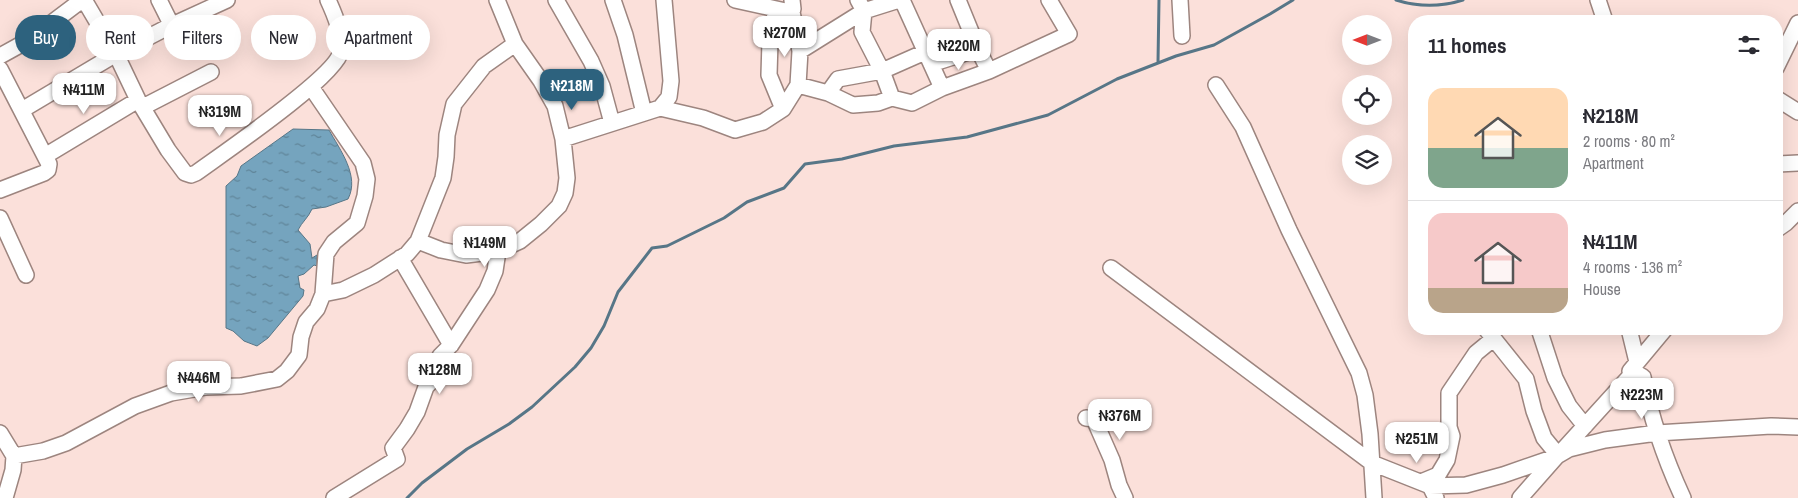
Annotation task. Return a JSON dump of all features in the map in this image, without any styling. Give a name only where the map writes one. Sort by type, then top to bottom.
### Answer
[{"type":"street","points":[[159,0],[166,15]]},
{"type":"street","points":[[195,15],[227,0]]},
{"type":"street","points":[[119,60],[140,103],[168,150],[185,173],[191,175],[312,87],[330,70],[342,50],[336,18],[328,0]]},
{"type":"street","points":[[418,242],[441,250],[466,255],[498,251],[520,241],[541,224],[559,206],[564,193],[567,178],[563,139],[555,106],[541,81],[515,44],[497,0]]},
{"type":"street","points":[[556,0],[602,86],[612,123]]},
{"type":"street","points":[[613,0],[644,113]]},
{"type":"street","points":[[660,108],[669,97],[671,81],[664,0]]},
{"type":"street","points":[[563,139],[660,108],[703,118],[736,130],[763,122],[783,109],[798,85],[800,50],[792,6],[776,9],[752,2],[735,0]]},
{"type":"street","points":[[800,50],[861,6],[900,0],[942,88]]},
{"type":"street","points":[[958,0],[989,71]]},
{"type":"street","points":[[798,85],[828,93],[853,106],[878,103],[892,98],[912,103],[942,88],[989,71],[1069,34],[1049,0]]},
{"type":"street","points":[[1180,0],[1182,36]]},
{"type":"street","points":[[1598,0],[1603,15]]},
{"type":"street","points":[[0,56],[29,40],[78,3],[86,2],[94,15]]},
{"type":"street","points":[[861,6],[862,32],[882,71],[892,98]]},
{"type":"street","points":[[776,9],[770,41],[769,75],[783,109]]},
{"type":"street","points":[[1783,54],[1798,23]]},
{"type":"street","points":[[323,294],[343,290],[357,284],[407,254],[418,242],[443,178],[447,135],[454,104],[484,66],[515,44]]},
{"type":"street","points":[[828,93],[838,79],[882,71],[928,58],[978,49]]},
{"type":"street","points":[[22,110],[106,60]]},
{"type":"street","points":[[0,68],[49,164],[48,170],[44,173],[0,190]]},
{"type":"street","points":[[45,156],[140,103],[211,72]]},
{"type":"street","points":[[1216,85],[1243,127],[1289,230],[1359,373],[1370,434],[1374,498]]},
{"type":"street","points":[[14,456],[43,451],[66,443],[135,406],[171,393],[206,387],[241,386],[277,379],[288,370],[299,355],[301,336],[306,322],[317,309],[323,294],[326,254],[334,242],[357,223],[368,179],[363,163],[312,87]]},
{"type":"street","points":[[1783,102],[1798,112]]},
{"type":"street","points":[[1783,164],[1798,163]]},
{"type":"street","points":[[1783,225],[1798,211]]},
{"type":"street","points":[[0,218],[26,275]]},
{"type":"street","points":[[334,498],[397,459],[393,448],[418,412],[426,388],[435,377],[440,356],[451,345],[487,290],[494,271],[498,251]]},
{"type":"street","points":[[400,258],[451,345]]},
{"type":"street","points":[[1111,268],[1372,463],[1429,489],[1466,485],[1503,476],[1569,449],[1605,440],[1657,433],[1798,427]]},
{"type":"street","points":[[1429,489],[1447,460],[1452,436],[1449,427],[1449,393],[1488,335]]},
{"type":"street","points":[[1492,335],[1526,379],[1534,411],[1544,438],[1559,454]]},
{"type":"street","points":[[1541,335],[1556,378],[1569,406],[1585,426]]},
{"type":"street","points":[[1630,335],[1634,368],[1643,377],[1648,404],[1657,433],[1682,498]]},
{"type":"street","points":[[1520,498],[1585,426],[1660,335]]},
{"type":"street","points":[[1086,418],[1094,419],[1112,460],[1125,498]]},
{"type":"street","points":[[0,433],[14,456],[13,470],[5,498]]},
{"type":"water","points":[[293,129],[329,130],[347,163],[352,181],[351,190],[348,199],[326,207],[312,209],[298,230],[310,244],[312,258],[317,255],[317,266],[314,265],[304,274],[298,276],[300,288],[304,290],[303,296],[268,338],[257,346],[244,341],[233,331],[226,328],[226,186],[237,176],[241,166]]},
{"type":"waterway","points":[[1158,62],[1159,0]]},
{"type":"waterway","points":[[407,498],[422,483],[467,449],[509,424],[532,407],[575,367],[591,348],[604,326],[618,292],[652,248],[667,246],[724,218],[747,202],[784,188],[805,164],[842,159],[894,146],[967,137],[1048,115],[1117,79],[1176,56],[1214,45],[1293,0]]},
{"type":"waterway","points":[[1396,0],[1430,5],[1463,0]]}]
